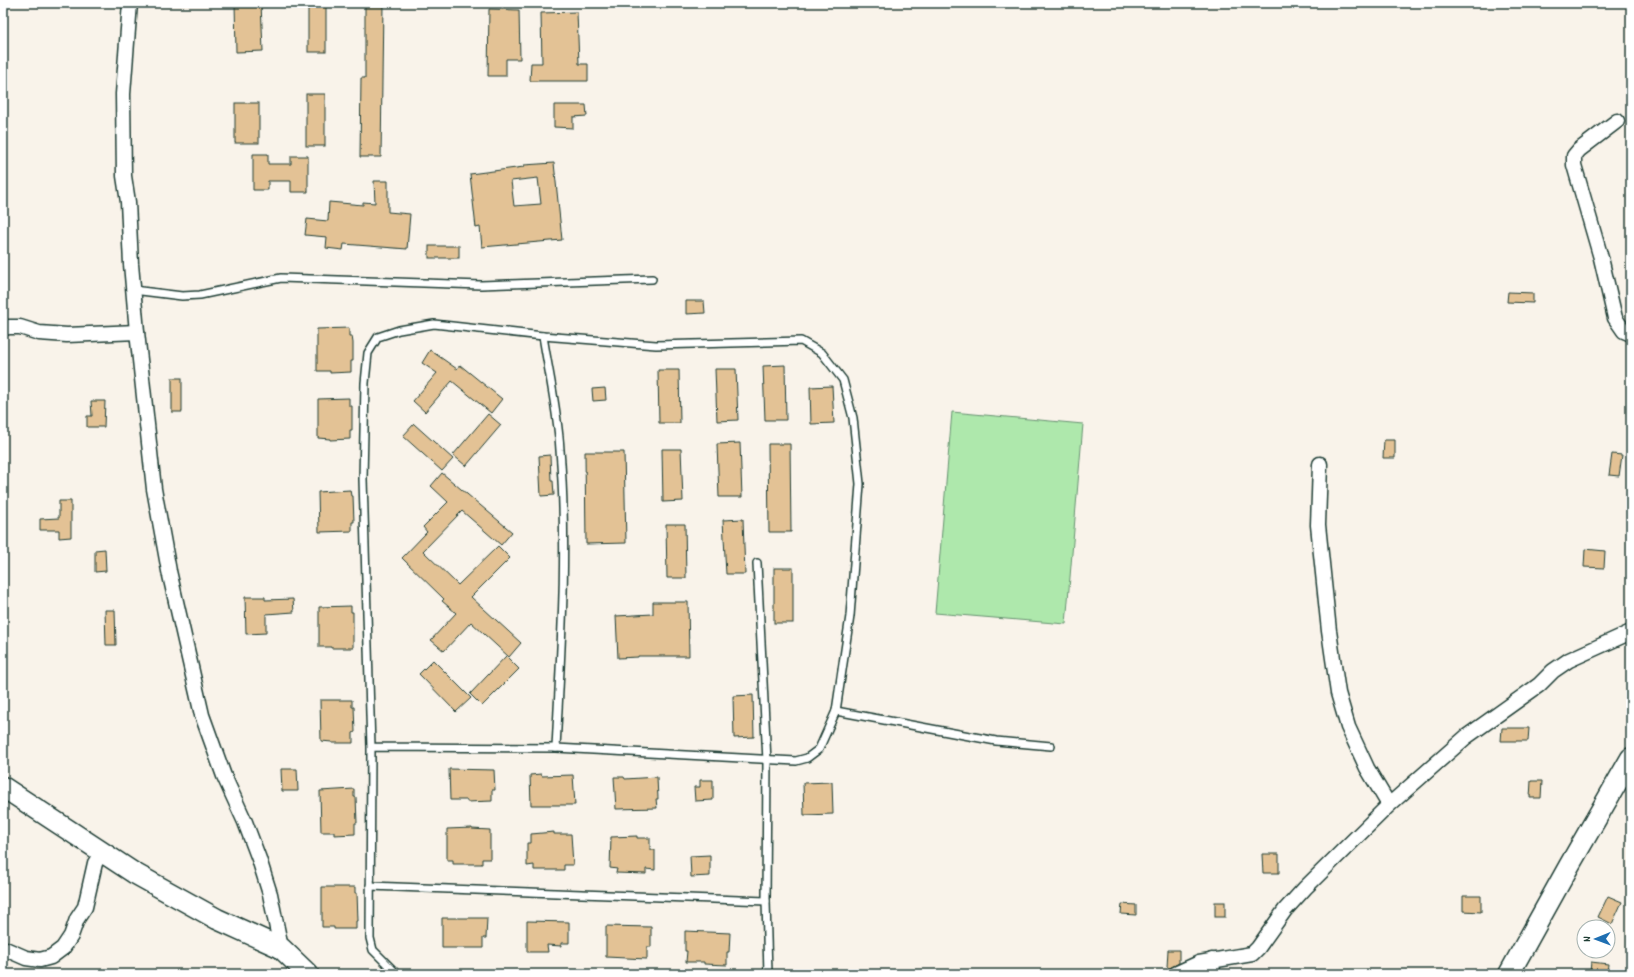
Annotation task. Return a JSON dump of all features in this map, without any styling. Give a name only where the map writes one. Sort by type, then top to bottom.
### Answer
[{"type":"street","points":[[130,3],[124,74],[124,176],[128,202],[137,332],[154,489],[169,570],[202,715],[224,776],[245,822],[259,859],[270,894],[281,948]]},
{"type":"street","points":[[1617,121],[1579,150],[1574,156],[1574,165],[1578,184],[1601,258],[1615,318],[1624,331],[1631,334]]},
{"type":"street","points":[[3,328],[20,328],[38,333],[67,335],[137,332]]},
{"type":"street","points":[[1320,464],[1318,524],[1329,631],[1338,693],[1348,727],[1367,768],[1389,805]]},
{"type":"street","points":[[1175,974],[1198,963],[1252,954],[1258,948],[1285,910],[1305,888],[1389,805],[1466,737],[1539,685],[1553,671],[1569,660],[1631,632]]},
{"type":"street","points":[[1509,974],[1568,866],[1631,758]]},
{"type":"street","points":[[3,787],[134,873],[217,918],[281,948],[308,974]]},
{"type":"street","points":[[3,948],[26,958],[40,960],[51,957],[63,948],[71,936],[77,920],[85,907],[96,862],[102,852]]},
{"type":"street","points":[[1212,960],[1213,974]]},
{"type":"lane","points":[[133,290],[182,296],[200,295],[281,278],[481,285],[652,279]]},
{"type":"lane","points":[[372,747],[556,748],[767,761],[796,761],[807,758],[819,749],[836,711],[850,616],[860,484],[853,418],[843,380],[822,354],[801,341],[656,345],[543,336],[434,324],[399,330],[378,337],[368,353],[365,384],[363,478],[372,747],[370,938],[373,950],[394,971]]},
{"type":"lane","points":[[543,336],[560,448],[564,510],[563,591],[556,748]]},
{"type":"lane","points":[[757,563],[767,761],[766,901],[768,974]]},
{"type":"lane","points":[[836,711],[996,741],[1051,746]]},
{"type":"lane","points":[[370,886],[766,901]]},
{"type":"green space","points":[[952,412],[1083,424],[1066,624],[935,613]]},
{"type":"building","points":[[235,3],[261,3],[263,51],[236,52]]},
{"type":"building","points":[[365,3],[383,3],[381,157],[360,157],[361,78],[365,78]]},
{"type":"building","points":[[308,4],[326,4],[326,52],[308,52]]},
{"type":"building","points":[[489,9],[519,10],[520,59],[506,59],[506,76],[488,76]]},
{"type":"building","points":[[577,12],[579,64],[588,64],[588,81],[530,81],[531,63],[542,63],[541,13]]},
{"type":"building","points":[[306,94],[325,94],[325,146],[306,146]]},
{"type":"building","points":[[235,103],[259,103],[259,143],[235,143]]},
{"type":"building","points":[[554,105],[586,105],[587,116],[573,117],[573,128],[554,127]]},
{"type":"building","points":[[253,154],[268,154],[268,164],[291,164],[291,156],[308,156],[308,192],[291,192],[291,181],[268,181],[268,190],[253,190]]},
{"type":"building","points":[[554,163],[562,240],[482,247],[480,227],[476,228],[470,174],[524,167],[524,165]],"holes":[[[538,178],[541,204],[514,206],[511,181]]]},
{"type":"building","points":[[374,181],[388,181],[388,212],[410,214],[407,249],[344,244],[343,250],[326,248],[327,237],[305,235],[307,219],[328,221],[329,202],[363,205],[363,202],[375,203]]},
{"type":"building","points":[[429,246],[459,246],[459,258],[429,258]]},
{"type":"building","points":[[1508,292],[1533,293],[1533,303],[1507,302]]},
{"type":"building","points":[[686,301],[704,301],[705,313],[686,314]]},
{"type":"building","points":[[349,328],[349,336],[352,336],[353,343],[353,361],[351,361],[351,372],[330,373],[330,371],[317,371],[317,329]]},
{"type":"building","points":[[430,350],[457,369],[460,365],[502,399],[491,413],[452,381],[425,412],[413,401],[437,373],[422,363]]},
{"type":"building","points":[[785,365],[786,420],[765,420],[763,366]]},
{"type":"building","points":[[715,369],[736,369],[738,420],[717,421]]},
{"type":"building","points":[[658,370],[679,370],[680,423],[659,423]]},
{"type":"building","points":[[172,378],[182,378],[182,412],[172,412]]},
{"type":"building","points":[[832,386],[834,423],[811,424],[810,387]]},
{"type":"building","points":[[605,388],[606,400],[593,401],[592,389]]},
{"type":"building","points":[[349,398],[349,406],[352,406],[352,430],[350,430],[350,439],[330,440],[318,438],[318,399]]},
{"type":"building","points":[[91,401],[105,401],[104,427],[87,427],[87,416],[92,416]]},
{"type":"building","points":[[488,414],[501,425],[466,466],[453,455]]},
{"type":"building","points":[[414,424],[453,459],[442,471],[403,436]]},
{"type":"building","points":[[1384,440],[1395,440],[1395,458],[1383,458]]},
{"type":"building","points":[[740,443],[742,497],[719,497],[717,444]]},
{"type":"building","points":[[768,444],[790,444],[791,532],[769,532]]},
{"type":"building","points":[[662,449],[681,449],[683,501],[663,502]]},
{"type":"building","points":[[585,452],[624,452],[626,543],[586,544]]},
{"type":"building","points":[[1612,454],[1622,455],[1619,476],[1609,475]]},
{"type":"building","points":[[550,455],[551,481],[553,481],[554,495],[541,496],[539,456]]},
{"type":"building","points":[[442,473],[512,532],[501,545],[462,511],[423,551],[458,585],[498,546],[510,558],[471,597],[521,643],[509,657],[471,622],[444,651],[431,640],[456,613],[442,601],[444,599],[402,558],[427,532],[423,527],[448,502],[431,486]]},
{"type":"building","points":[[350,490],[351,496],[353,496],[354,522],[352,522],[352,531],[319,532],[318,492]]},
{"type":"building","points":[[59,501],[71,501],[71,537],[59,538],[59,530],[40,530],[40,519],[59,518]]},
{"type":"building","points":[[743,519],[745,574],[726,574],[723,520]]},
{"type":"building","points":[[666,524],[685,524],[686,578],[667,578]]},
{"type":"building","points":[[105,549],[106,571],[95,572],[95,550]]},
{"type":"building","points":[[1585,549],[1605,551],[1604,568],[1584,567]]},
{"type":"building","points":[[774,568],[793,568],[793,623],[774,623]]},
{"type":"building","points":[[245,597],[265,597],[265,600],[293,599],[294,612],[266,614],[266,633],[246,634]]},
{"type":"building","points":[[653,602],[688,602],[689,656],[638,656],[618,658],[616,616],[653,614]]},
{"type":"building","points":[[351,606],[351,612],[353,612],[353,648],[319,647],[319,607]]},
{"type":"building","points":[[105,610],[115,610],[116,645],[106,645]]},
{"type":"building","points":[[506,656],[519,669],[482,706],[470,694]]},
{"type":"building","points":[[433,660],[471,698],[456,712],[419,674]]},
{"type":"building","points":[[753,695],[754,737],[734,738],[733,696]]},
{"type":"building","points":[[320,700],[352,700],[352,707],[354,707],[355,732],[353,733],[353,743],[332,743],[321,741]]},
{"type":"building","points":[[1502,728],[1529,728],[1528,741],[1501,741]]},
{"type":"building","points":[[281,769],[297,769],[298,791],[282,791]]},
{"type":"building","points":[[449,769],[494,770],[495,790],[492,790],[492,801],[467,802],[467,800],[450,800]]},
{"type":"building","points":[[541,774],[542,776],[573,775],[575,805],[531,805],[530,775]]},
{"type":"building","points":[[614,777],[624,777],[625,779],[657,777],[657,808],[616,809]]},
{"type":"building","points":[[700,780],[713,780],[713,800],[695,801],[694,787],[700,787]]},
{"type":"building","points":[[1531,781],[1542,781],[1541,798],[1530,798]]},
{"type":"building","points":[[832,782],[833,814],[804,815],[803,783]]},
{"type":"building","points":[[354,789],[354,797],[356,797],[357,823],[355,823],[355,834],[334,835],[334,832],[321,832],[320,791]]},
{"type":"building","points":[[472,828],[490,830],[490,859],[482,859],[482,864],[453,864],[453,860],[447,860],[447,829]]},
{"type":"building","points":[[554,832],[554,834],[571,834],[573,865],[564,865],[564,870],[534,870],[534,865],[527,866],[527,843],[531,843],[531,834]]},
{"type":"building","points":[[637,836],[637,838],[650,838],[650,850],[655,850],[655,870],[646,869],[646,874],[616,873],[617,869],[610,868],[611,837]]},
{"type":"building","points":[[1262,854],[1279,854],[1279,873],[1263,873]]},
{"type":"building","points":[[710,855],[710,876],[691,877],[690,856]]},
{"type":"building","points":[[322,887],[355,887],[355,893],[357,893],[358,921],[356,921],[356,929],[334,929],[334,927],[322,927]]},
{"type":"building","points":[[1463,896],[1481,896],[1481,912],[1463,911]]},
{"type":"building","points":[[1608,896],[1622,902],[1614,919],[1602,919],[1598,917]]},
{"type":"building","points":[[1215,902],[1225,902],[1225,917],[1215,917]]},
{"type":"building","points":[[1122,904],[1136,905],[1136,915],[1121,914]]},
{"type":"building","points":[[442,918],[487,918],[486,938],[483,938],[483,948],[442,948]]},
{"type":"building","points":[[527,921],[569,922],[569,943],[561,943],[561,946],[547,945],[548,952],[527,952]]},
{"type":"building","points":[[606,926],[651,927],[651,947],[647,947],[647,959],[606,957]]},
{"type":"building","points":[[685,931],[730,933],[729,952],[727,952],[727,965],[704,964],[704,962],[686,962],[687,951],[685,951]]},
{"type":"building","points":[[1168,950],[1179,950],[1179,963],[1170,968],[1167,967]]},
{"type":"building","points":[[1591,962],[1608,964],[1607,973],[1590,972]]}]
